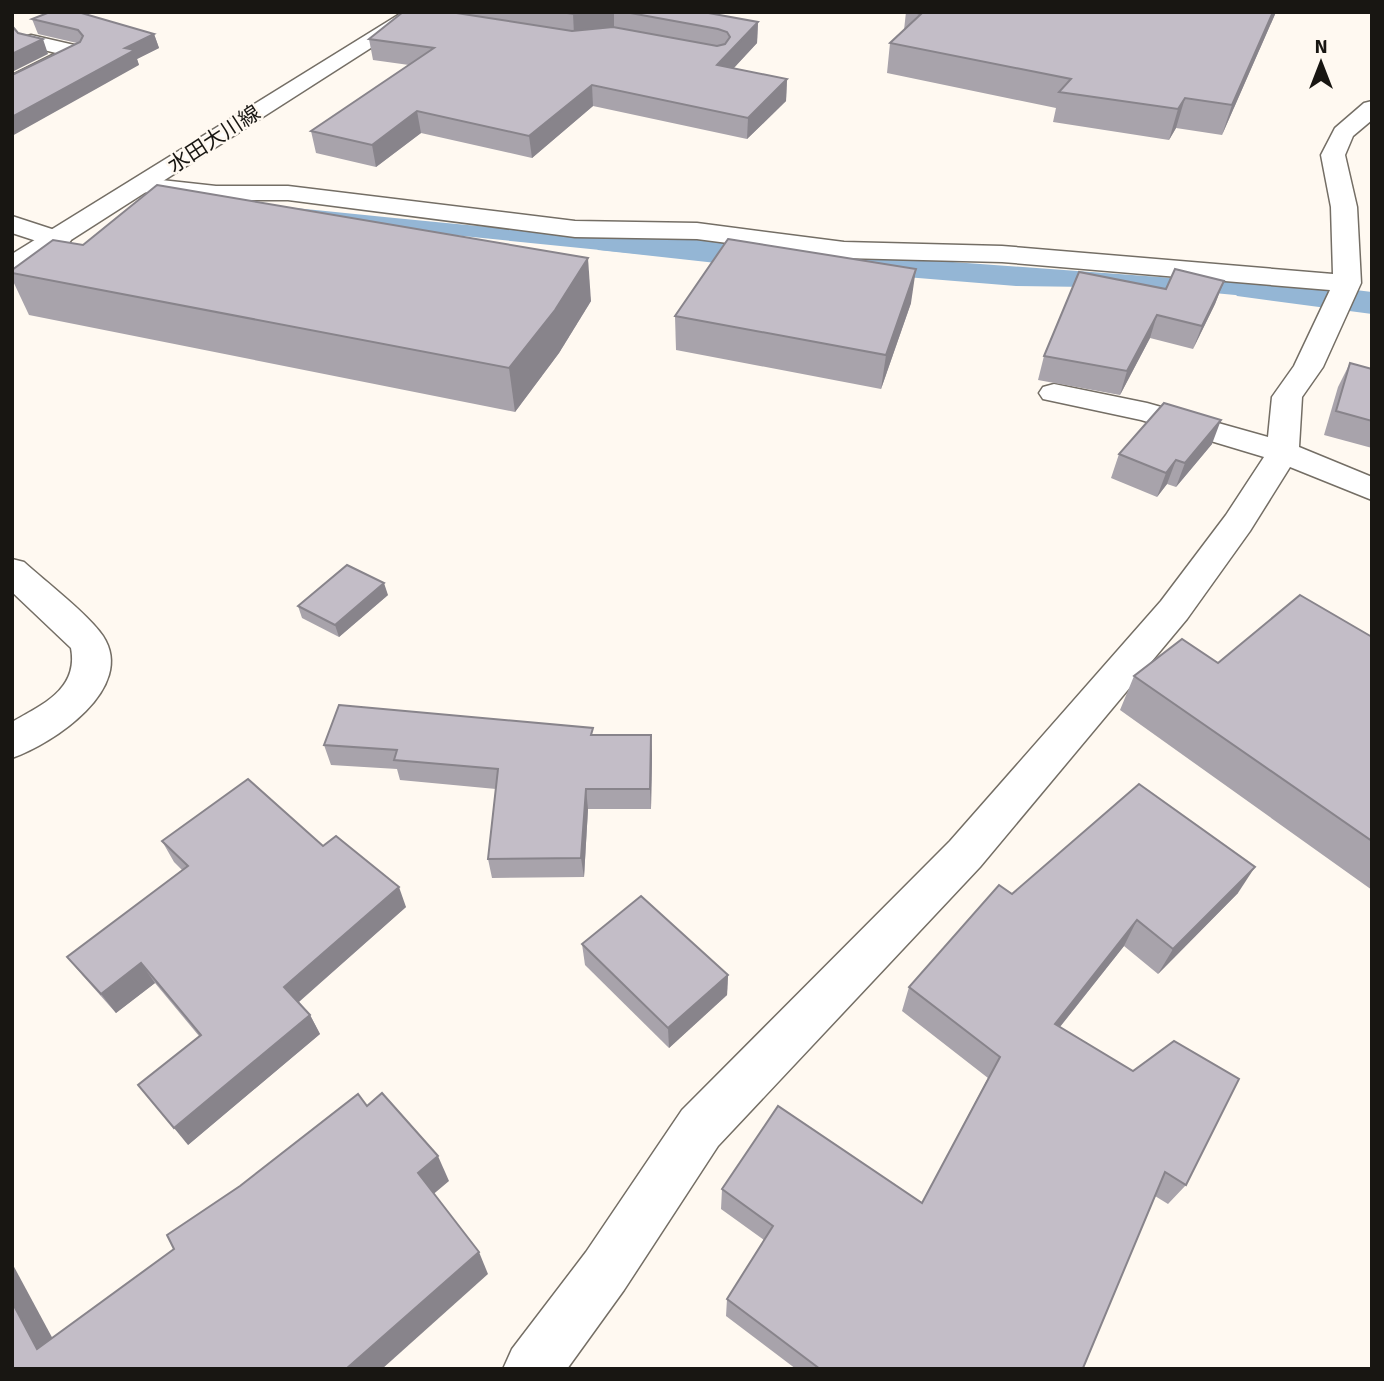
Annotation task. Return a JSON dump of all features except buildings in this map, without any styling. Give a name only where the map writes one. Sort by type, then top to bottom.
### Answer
[{"type":"street","name":"水田大川線","points":[[12,267],[58,240],[236,123],[421,17]]},
{"type":"street","points":[[12,83],[75,51],[31,41]]},
{"type":"street","points":[[532,1369],[605,1271],[700,1128],[965,854],[1174,610],[1238,523],[1283,452],[1287,397],[1308,367],[1347,283],[1343,207],[1334,155],[1343,134],[1372,108]]},
{"type":"street","points":[[143,185],[216,193],[288,193],[575,229],[697,231],[844,250],[1002,254],[1347,283]]},
{"type":"street","points":[[12,224],[58,240]]},
{"type":"street","points":[[1054,393],[1147,412],[1283,452],[1372,489]]},
{"type":"street","points":[[12,571],[88,643],[93,657],[92,677],[66,708],[12,742]]},
{"type":"water","points":[[147,195],[483,227],[684,240],[680,258],[135,203]]},
{"type":"water","points":[[705,244],[1311,288],[1321,295],[1319,303],[1161,288],[1016,286],[696,260]]},
{"type":"waterway","points":[[611,242],[772,258]]},
{"type":"waterway","points":[[1250,288],[1372,303]]}]
